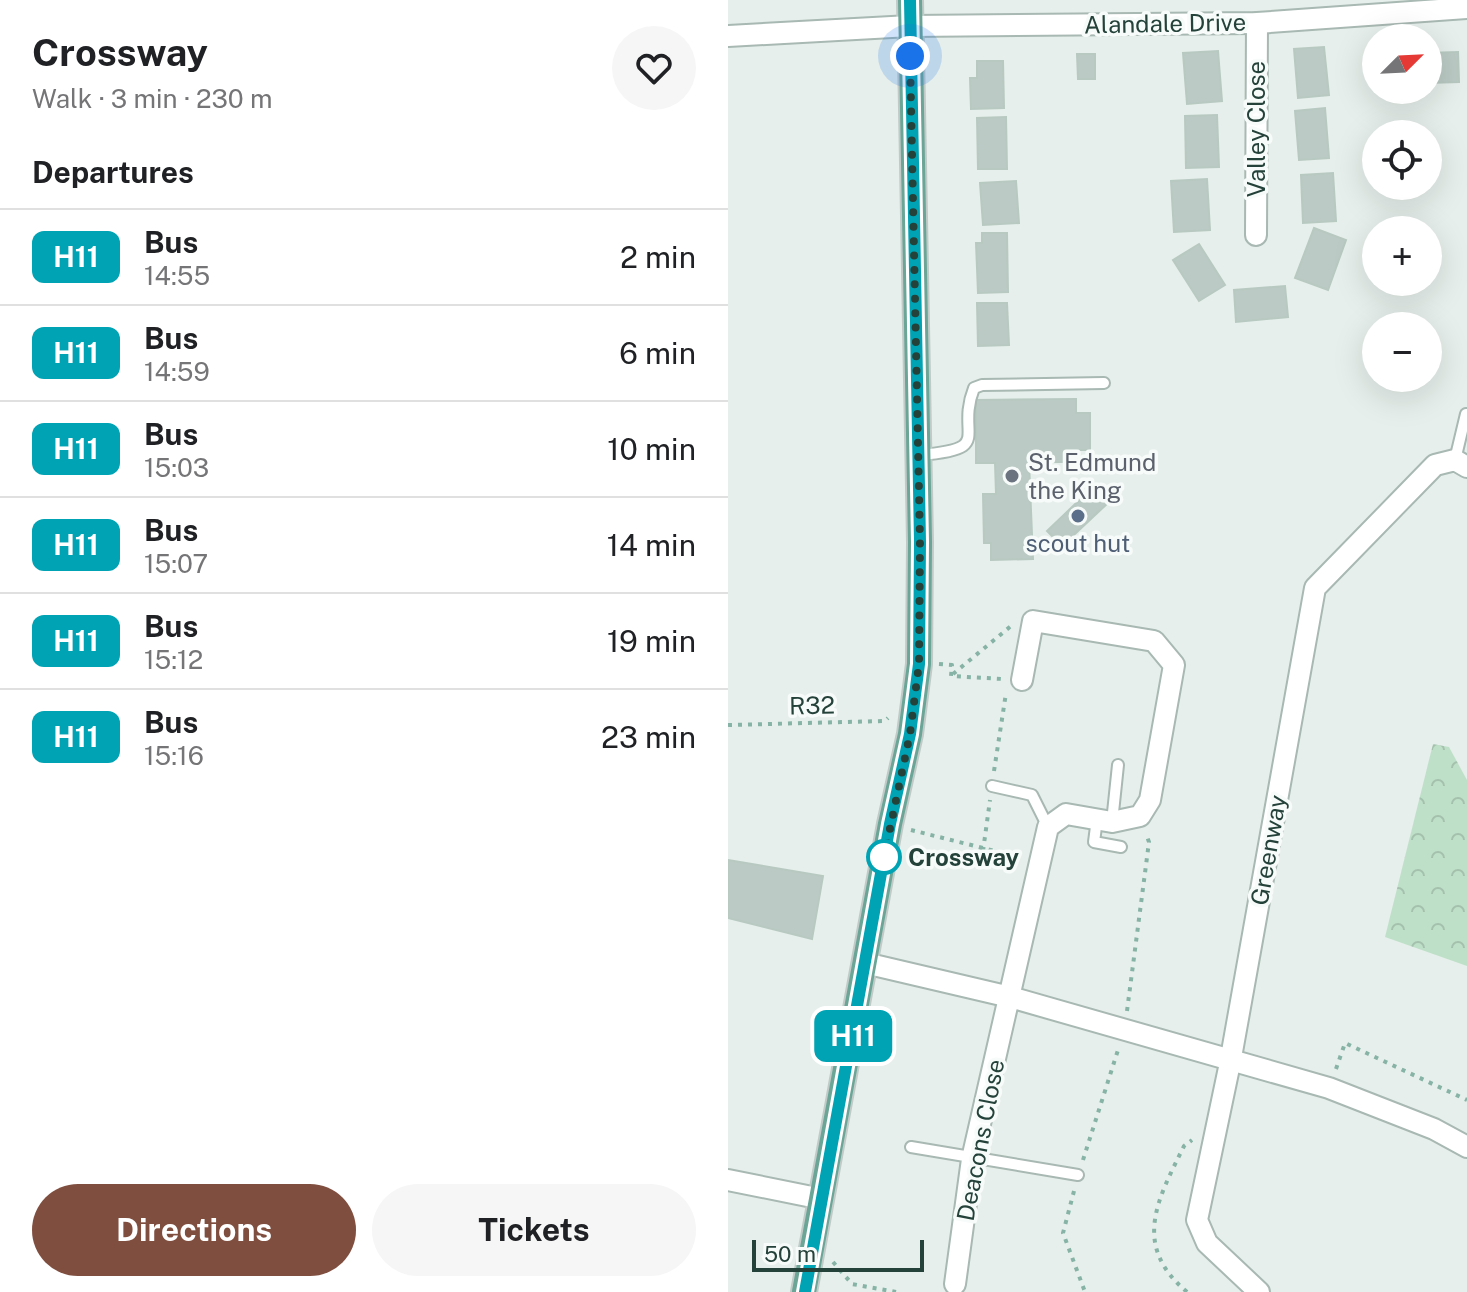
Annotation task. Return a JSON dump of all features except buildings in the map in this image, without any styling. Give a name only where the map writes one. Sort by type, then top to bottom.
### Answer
[{"type":"main road","points":[[804,1292],[890,824],[903,714],[919,664],[919,455],[910,0]]},
{"type":"street","name":"Alandale Drive","points":[[728,36],[910,26],[1257,23],[1467,8]]},
{"type":"street","name":"Valley Close","points":[[1256,235],[1257,23]]},
{"type":"street","name":"Greenway","points":[[1259,1292],[1207,1243],[1197,1220],[1230,1063],[1315,588],[1435,465],[1461,464]]},
{"type":"street","points":[[1022,680],[1033,621],[1154,641],[1174,665],[1150,800],[1140,816],[1104,820],[1066,814],[1048,827]]},
{"type":"street","name":"Deacons Close","points":[[955,1284],[972,1159],[1048,827]]},
{"type":"street","points":[[865,963],[1010,997],[1230,1063],[1329,1088],[1434,1129],[1467,1147]]},
{"type":"street","points":[[728,1180],[822,1199]]},
{"type":"lane","points":[[919,455],[954,452],[970,439],[974,388],[982,385],[1104,383]]},
{"type":"lane","points":[[1461,464],[1466,414]]},
{"type":"lane","points":[[1118,765],[1104,820],[1094,842],[1121,847]]},
{"type":"lane","points":[[992,786],[1032,795],[1048,827]]},
{"type":"lane","points":[[911,1147],[1078,1175]]},
{"type":"path","points":[[951,676],[1018,619],[1033,621]]},
{"type":"path","points":[[919,664],[952,665],[951,676]]},
{"type":"path","points":[[951,676],[1008,679],[983,851]]},
{"type":"path","name":"R32","points":[[728,725],[885,721],[903,714]]},
{"type":"path","points":[[1124,1032],[1149,842],[1140,816]]},
{"type":"path","points":[[890,824],[983,851],[1038,861]]},
{"type":"path","points":[[1329,1088],[1345,1043],[1467,1100]]},
{"type":"path","points":[[1187,1292],[1172,1279],[1153,1237],[1155,1206],[1184,1146],[1216,1122]]},
{"type":"path","points":[[811,1258],[836,1262],[852,1284],[896,1292]]},
{"type":"green space","points":[[1433,744],[1449,747],[1467,780],[1467,966],[1385,937]]},
{"type":"bus line","name":"H11","points":[[805,1292],[890,824],[910,734],[919,664],[920,542],[910,0]]},
{"type":"place","name":"St. Edmund the King","points":[[1012,476]]},
{"type":"place","name":"scout hut","points":[[1078,516]]},
{"type":"place","name":"Crossway","points":[[884,857]]},
{"type":"route","points":[[884,857],[910,734],[919,664],[920,542],[910,56]]}]
